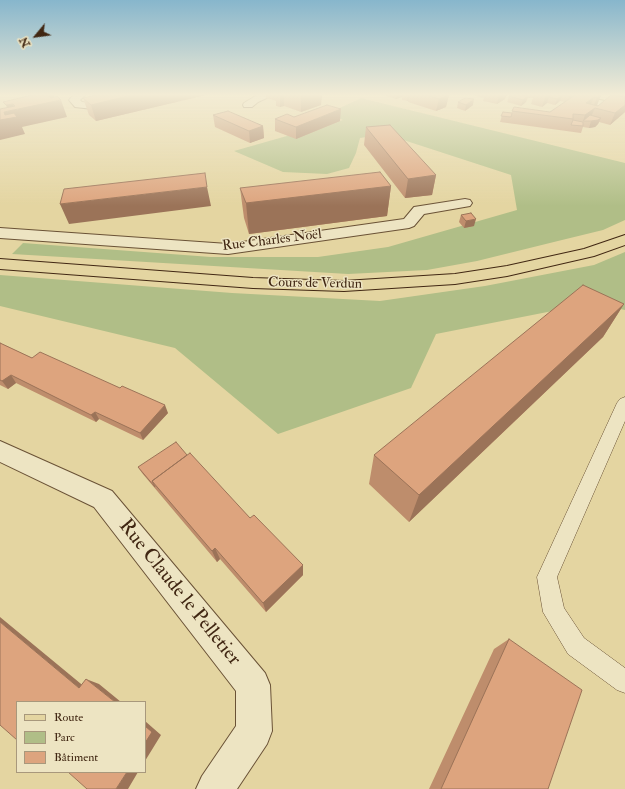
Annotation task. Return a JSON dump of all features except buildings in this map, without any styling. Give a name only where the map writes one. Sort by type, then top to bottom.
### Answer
[{"type":"main road","name":"Cours de Verdun","points":[[0,264],[253,283],[344,286],[455,279],[507,271],[588,253],[625,240]]},
{"type":"street","name":"Rue Charles Noël","points":[[0,233],[228,249],[409,223],[419,210],[465,203]]},
{"type":"street","name":"Rue Claude le Pelletier","points":[[0,451],[103,499],[253,685],[254,731],[215,789]]},
{"type":"lane","points":[[625,403],[547,577],[554,612],[576,646],[625,682]]},
{"type":"green space","points":[[301,132],[498,132],[625,163],[625,220],[603,230],[477,261],[427,270],[348,274],[12,254],[23,243],[211,257],[318,257],[388,247],[517,210],[511,175],[385,134],[360,138],[356,153],[349,168],[327,174],[283,172],[234,151]]},
{"type":"green space","points":[[625,252],[625,310],[593,303],[436,334],[411,388],[278,434],[175,348],[0,306],[0,275],[232,293],[380,301],[485,286],[594,265]]}]
